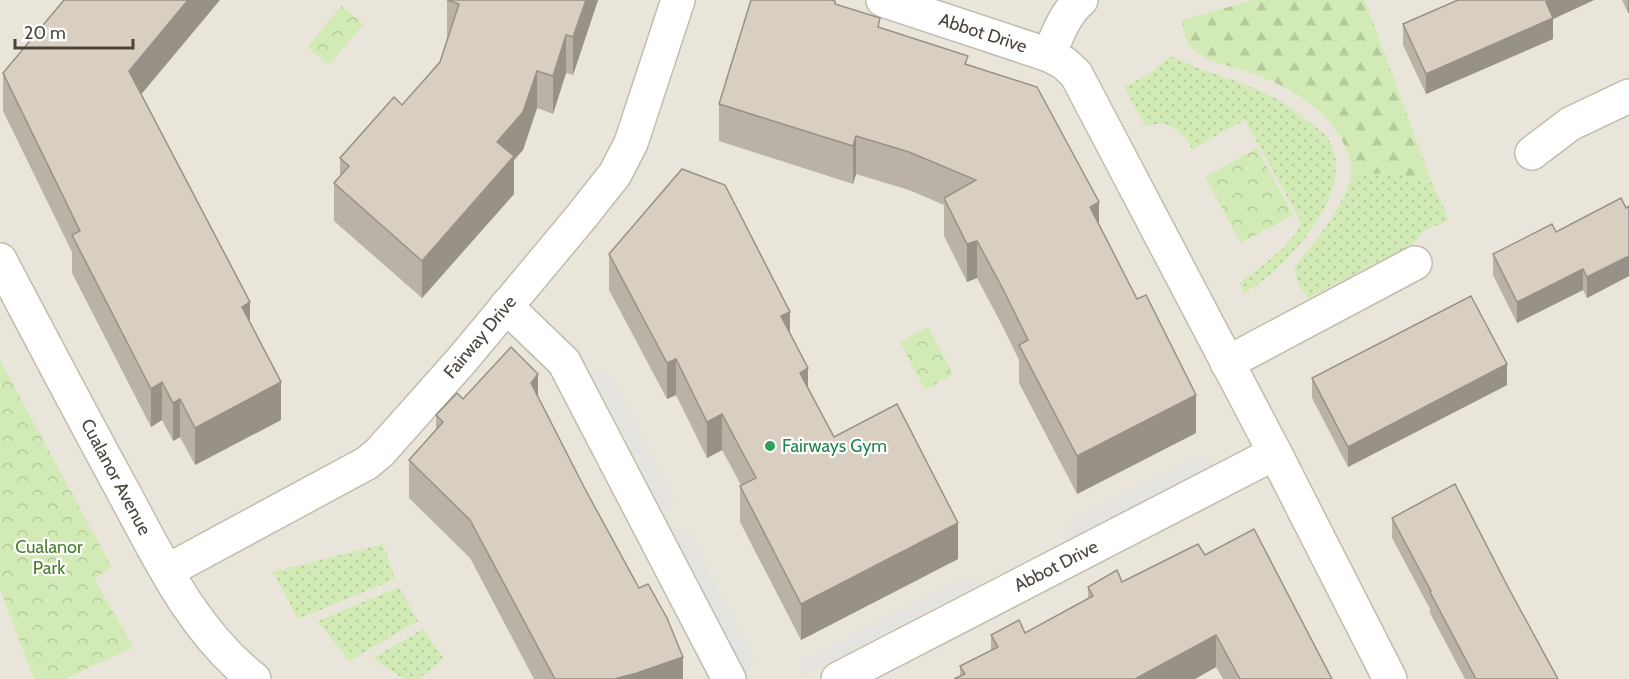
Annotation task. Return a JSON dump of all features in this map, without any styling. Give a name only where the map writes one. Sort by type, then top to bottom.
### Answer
[{"type":"street","name":"Fairway Drive","points":[[167,571],[367,462],[380,452],[461,361],[615,174],[631,143],[678,0]]},
{"type":"street","name":"Abbot Drive","points":[[883,0],[1049,55],[1070,67],[1076,74],[1275,453],[1390,679]]},
{"type":"street","name":"Abbot Drive","points":[[1049,55],[1066,18],[1080,0]]},
{"type":"street","points":[[1532,153],[1570,124],[1629,96]]},
{"type":"street","name":"Cualanor Avenue","points":[[0,260],[167,571],[196,618],[219,646],[254,679]]},
{"type":"street","points":[[1227,363],[1415,263]]},
{"type":"street","points":[[506,306],[564,362],[729,679]]},
{"type":"street","name":"Abbot Drive","points":[[837,679],[1275,453]]},
{"type":"shaded area","points":[[0,0],[1629,0],[1629,679],[0,679]]},
{"type":"shaded area","points":[[590,370],[609,373],[674,499],[665,514]]},
{"type":"shaded area","points":[[1199,454],[1214,465],[1068,539],[1069,522]]},
{"type":"shaded area","points":[[672,529],[690,532],[755,658],[746,674]]},
{"type":"shaded area","points":[[963,577],[976,585],[802,676],[804,660]]},
{"type":"green space","points":[[1254,0],[1365,0],[1432,183],[1397,173],[1369,174],[1351,178],[1351,162],[1345,146],[1327,118],[1315,107],[1286,88],[1256,74],[1204,57],[1188,43],[1182,20]]},
{"type":"green space","points":[[341,6],[364,24],[329,65],[307,47]]},
{"type":"green space","points":[[1170,56],[1269,95],[1324,134],[1331,144],[1336,165],[1335,177],[1318,219],[1285,260],[1266,278],[1244,293],[1239,283],[1286,245],[1299,228],[1300,220],[1245,120],[1192,149],[1179,131],[1173,127],[1153,124],[1146,127],[1124,87],[1152,72]]},
{"type":"green space","points":[[1257,148],[1293,215],[1241,243],[1205,177]]},
{"type":"green space","points":[[1397,173],[1432,183],[1449,220],[1424,231],[1412,245],[1308,298],[1298,284],[1294,267],[1335,213],[1351,178],[1369,174]]},
{"type":"green space","points":[[928,327],[953,374],[925,390],[900,342]]},
{"type":"green space","name":"Cualanor Park","points":[[0,360],[112,568],[94,578],[133,647],[65,679],[34,679],[0,589]]},
{"type":"green space","points":[[383,544],[395,579],[298,619],[273,572]]},
{"type":"green space","points":[[399,587],[418,621],[349,661],[318,621]]},
{"type":"green space","points":[[423,629],[444,659],[418,679],[404,679],[373,658]]},
{"type":"building","points":[[64,0],[188,0],[129,71],[250,302],[242,307],[281,382],[195,428],[180,399],[173,403],[162,382],[151,389],[72,235],[80,231],[3,73]]},
{"type":"building","points":[[447,0],[586,0],[573,37],[566,35],[553,76],[537,71],[523,112],[497,142],[514,156],[422,261],[334,183],[349,166],[340,158],[394,97],[402,105],[440,62],[459,4]]},
{"type":"building","points":[[751,0],[835,1],[835,4],[880,18],[878,27],[968,56],[965,64],[1037,87],[1099,202],[1090,207],[1137,299],[1146,295],[1196,395],[1077,456],[1019,345],[1028,340],[1003,289],[977,241],[967,244],[944,198],[976,180],[909,152],[856,136],[853,146],[719,104]]},
{"type":"building","points":[[1458,0],[1549,0],[1546,2],[1553,18],[1426,74],[1403,24]]},
{"type":"building","points":[[682,169],[725,185],[790,312],[781,316],[808,368],[800,373],[834,437],[897,404],[958,523],[801,604],[740,486],[756,478],[722,414],[707,422],[676,359],[667,363],[609,254]]},
{"type":"building","points":[[1621,198],[1626,208],[1629,206],[1629,256],[1587,277],[1583,269],[1517,302],[1493,254],[1552,224],[1556,232]]},
{"type":"building","points":[[1471,296],[1507,364],[1348,447],[1312,378]]},
{"type":"building","points":[[511,347],[538,374],[531,383],[585,489],[639,588],[648,584],[667,618],[683,657],[614,679],[555,679],[470,520],[409,460],[443,422],[436,415],[457,393],[463,399]]},
{"type":"building","points":[[1455,484],[1558,679],[1476,679],[1430,592],[1392,518]]},
{"type":"building","points":[[1254,529],[1332,679],[1240,679],[1216,635],[1135,679],[954,679],[965,674],[960,666],[998,647],[991,635],[1019,620],[1025,633],[1093,596],[1088,587],[1117,570],[1122,582],[1198,544],[1205,555]]},
{"type":"place","name":"Fairways Gym","points":[[770,446]]}]
